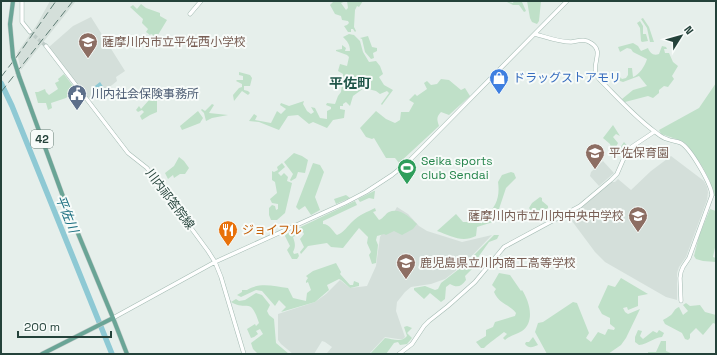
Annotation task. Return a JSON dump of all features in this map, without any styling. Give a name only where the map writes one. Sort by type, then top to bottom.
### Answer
[{"type":"main road","name":"42","points":[[13,1],[10,28],[13,57],[19,76],[65,202],[111,319],[127,354]]},
{"type":"main road","points":[[42,354],[111,319]]},
{"type":"street","points":[[22,1],[22,22],[30,32]]},
{"type":"street","points":[[190,14],[201,1]]},
{"type":"street","points":[[111,319],[215,262],[345,203],[381,182],[407,163],[567,1]]},
{"type":"street","points":[[535,34],[560,41],[570,42],[583,40],[591,43],[597,50],[594,70],[596,77],[612,91],[632,113],[654,132],[685,147],[698,164],[711,189],[710,200],[689,258],[681,272],[681,301]]},
{"type":"street","name":"川内祁答院線","points":[[46,46],[128,153],[147,168],[162,187],[215,262],[221,277],[244,354]]},
{"type":"street","points":[[399,354],[412,344],[424,326],[480,276],[504,247],[580,206],[616,174],[628,151],[633,145],[654,132]]},
{"type":"shaded area","points":[[50,1],[76,1],[21,70],[17,53],[36,26]]},
{"type":"shaded area","name":"薩摩川内市立平佐西小学校","points":[[91,17],[125,71],[116,77],[117,81],[91,102],[49,47],[73,26]]},
{"type":"shaded area","name":"薩摩川内市立川内中央中学校","points":[[671,156],[704,181],[708,192],[707,200],[686,257],[677,273],[677,300],[666,297],[605,262],[595,252],[569,217],[611,182],[615,182],[618,179],[631,190],[651,171]]},
{"type":"shaded area","points":[[603,161],[614,173],[599,186],[590,176],[591,172]]},
{"type":"shaded area","name":"鹿児島県立川内商工高等学校","points":[[397,207],[408,214],[419,226],[427,231],[462,242],[492,235],[463,265],[445,279],[431,284],[411,287],[405,292],[397,302],[396,311],[405,337],[403,339],[385,337],[369,354],[324,354],[327,353],[332,347],[322,341],[314,354],[293,354],[278,340],[278,314],[315,302],[326,294],[340,280],[350,288],[367,286],[376,266],[380,237]]},
{"type":"green space","points":[[334,1],[346,1],[341,3],[346,10],[348,8],[347,1],[363,1],[355,10],[355,32],[351,29],[351,32],[348,32],[344,26],[349,23],[348,21],[342,20],[341,16],[335,14],[330,5]]},
{"type":"green space","points":[[505,1],[513,3],[514,1],[522,2],[526,11],[524,12],[519,5],[513,5]]},
{"type":"green space","points":[[527,1],[541,1],[539,21],[537,24],[532,22],[530,18]]},
{"type":"green space","points":[[141,4],[146,8],[160,13],[160,16],[167,20],[158,35],[159,39],[153,44],[150,40],[153,35],[146,32],[148,29],[142,23],[143,19],[130,7],[133,5],[137,9]]},
{"type":"green space","points":[[643,18],[649,27],[654,42],[650,42],[647,28],[641,19]]},
{"type":"green space","points":[[640,21],[643,26],[643,34],[646,34],[648,41],[641,41],[640,28],[637,23]]},
{"type":"green space","points":[[349,34],[354,35],[360,41],[363,52],[369,62],[376,61],[380,66],[383,74],[379,77],[384,85],[393,90],[382,105],[381,104],[389,93],[387,91],[380,94],[376,91],[364,88],[353,96],[350,106],[346,102],[343,106],[340,106],[340,109],[345,110],[344,118],[333,120],[327,128],[313,122],[309,124],[298,115],[288,116],[279,130],[259,122],[249,121],[254,114],[257,116],[255,120],[271,123],[277,111],[281,114],[286,109],[280,105],[281,103],[289,106],[304,101],[303,104],[307,111],[311,114],[314,112],[311,107],[315,108],[320,118],[327,119],[327,111],[331,109],[331,107],[326,105],[327,103],[335,104],[341,92],[343,74],[338,71],[340,64],[347,66],[349,57],[336,50],[342,49],[342,45],[346,48],[345,51],[350,51],[347,41],[343,37]]},
{"type":"green space","points":[[368,36],[372,47],[377,48],[377,51],[373,53],[374,58],[371,59],[365,52],[362,39],[360,38]]},
{"type":"green space","points":[[633,43],[638,46],[641,51],[648,48],[651,53],[655,55],[659,54],[662,46],[666,47],[667,49],[664,49],[665,53],[669,53],[673,62],[678,66],[672,76],[674,79],[668,87],[664,86],[653,98],[648,96],[625,102],[622,99],[633,90],[647,86],[639,76],[623,82],[617,80],[619,76],[622,79],[626,78],[628,75],[628,68],[632,68],[633,77],[635,76],[642,70],[646,62],[647,59],[633,52],[631,49],[627,48],[620,52],[618,47]]},
{"type":"green space","points":[[239,72],[250,75],[252,78],[250,86],[244,86],[244,90],[250,93],[248,95],[242,91],[234,101],[233,95],[239,88],[242,87],[242,84],[236,81],[243,80],[243,76],[239,75]]},
{"type":"green space","points":[[64,74],[76,90],[66,98],[51,103],[52,108],[48,110],[46,103],[38,103],[35,92],[45,89],[49,95],[58,89],[55,83],[59,81],[58,79]]},
{"type":"green space","points":[[441,79],[449,80],[461,90],[465,88],[470,96],[449,115],[441,112],[437,119],[439,126],[399,163],[395,158],[386,158],[374,138],[372,139],[366,137],[360,128],[376,111],[386,119],[395,123],[400,120],[401,112],[409,112],[414,103],[409,100],[415,94],[417,96],[427,89],[424,83],[427,81],[431,85],[437,84]]},
{"type":"green space","points":[[716,83],[716,196],[714,196],[707,175],[686,144],[682,141],[661,134],[659,130],[699,108]]},
{"type":"green space","points":[[157,97],[157,112],[142,120],[140,116],[144,112],[142,110],[138,112],[136,110],[139,106],[141,109],[149,100]]},
{"type":"green space","points":[[212,104],[214,105],[209,113],[228,115],[212,118],[206,121],[204,113],[201,110],[202,109],[205,111]]},
{"type":"green space","points":[[198,111],[203,118],[200,123],[182,130],[180,126]]},
{"type":"green space","points":[[613,125],[620,136],[616,134],[613,137],[618,143],[616,147],[620,148],[624,142],[629,148],[623,157],[611,148],[610,144],[603,138]]},
{"type":"green space","points":[[294,153],[308,160],[305,173],[298,172],[296,178],[291,181],[290,180],[293,174],[284,162]]},
{"type":"green space","points":[[179,157],[189,168],[185,174],[180,174],[174,178],[173,175],[168,179],[165,173],[174,166]]},
{"type":"green space","points":[[282,163],[285,167],[278,173],[281,176],[284,173],[288,177],[287,181],[292,183],[285,213],[277,220],[271,220],[269,208],[272,205],[275,206],[276,210],[278,209],[278,204],[272,203],[270,199],[277,193],[275,182],[272,180],[272,171],[274,172],[278,170],[277,167]]},
{"type":"green space","points":[[313,163],[320,165],[324,172],[315,197],[320,210],[311,215],[305,206],[299,210],[296,207]]},
{"type":"green space","points":[[511,172],[514,173],[516,178],[506,188],[496,218],[493,222],[477,227],[476,236],[461,239],[437,231],[456,214],[463,222],[467,222],[473,218],[484,215],[492,209],[498,197],[498,182],[502,175]]},
{"type":"green space","points":[[374,191],[374,199],[369,198],[360,202],[358,199]]},
{"type":"green space","points":[[346,195],[350,198],[336,204],[334,199]]},
{"type":"green space","points":[[540,197],[548,208],[534,215],[529,208],[532,203]]},
{"type":"green space","points":[[355,201],[357,205],[323,221],[323,224],[329,226],[337,235],[344,231],[358,217],[375,208],[376,211],[373,212],[379,220],[389,212],[397,211],[408,216],[417,224],[413,229],[402,235],[394,231],[386,235],[384,234],[377,236],[376,240],[378,245],[376,263],[372,264],[369,255],[371,252],[367,243],[368,237],[359,228],[343,248],[331,247],[327,243],[308,246],[301,254],[300,252],[304,247],[300,239],[304,234],[303,232],[293,237],[295,248],[293,252],[294,254],[298,253],[299,256],[297,259],[292,259],[287,250],[290,246],[285,236],[286,234]]},
{"type":"green space","points":[[710,209],[716,211],[716,243],[713,257],[716,258],[716,262],[703,261],[696,259],[694,256],[699,236]]},
{"type":"green space","points":[[494,235],[499,235],[497,239],[489,242],[479,256],[476,265],[465,276],[466,280],[459,286],[450,284],[446,287],[445,299],[441,302],[430,293],[424,299],[414,290],[414,288],[425,286],[435,290],[438,289],[441,283],[463,266]]},
{"type":"green space","points":[[336,263],[341,272],[340,274],[350,285],[353,285],[354,281],[359,283],[359,286],[350,288],[339,279],[327,285],[329,290],[315,302],[281,312],[286,307],[279,300],[275,306],[262,291],[256,290],[241,297],[237,295],[242,292],[242,290],[247,290],[262,285],[288,288],[293,298],[306,301],[307,293],[311,290],[308,282],[306,283],[308,278],[306,276],[313,271]]},
{"type":"green space","points":[[499,273],[510,275],[521,291],[522,290],[529,306],[529,322],[522,331],[505,340],[503,338],[507,334],[504,332],[484,348],[481,348],[476,342],[486,336],[486,330],[493,327],[495,322],[515,316],[516,313],[501,302],[494,292],[496,289],[492,285]]},
{"type":"green space","points":[[621,278],[648,294],[638,296],[638,306],[628,310],[627,307],[623,308],[628,314],[640,309],[621,345],[608,354],[547,354],[535,332],[538,323],[543,322],[573,302],[577,303],[589,333],[586,338],[591,342],[598,332],[605,335],[608,329],[614,330],[615,328],[610,324],[610,318],[602,314],[598,307],[608,285],[615,287]]},
{"type":"green space","points":[[256,293],[262,295],[270,305],[267,311],[274,319],[276,343],[289,354],[258,354],[253,349],[251,343],[263,334],[260,329],[256,331],[258,334],[251,338],[247,329],[255,324],[256,326],[259,323],[256,315],[251,307],[237,305],[231,302],[236,299],[239,301],[245,300]]},
{"type":"green space","points":[[686,303],[690,306],[700,305],[705,312],[716,315],[716,324],[713,323],[703,335],[696,328],[690,334],[690,338],[688,340],[685,339],[682,333],[665,324],[663,320],[679,307],[683,315],[688,311],[683,305]]},
{"type":"green space","points":[[407,326],[412,328],[407,333],[412,338],[407,344],[400,345],[398,342],[394,343],[386,354],[370,354],[385,338],[397,340],[405,338],[407,336],[404,327]]},
{"type":"green space","points":[[638,330],[642,331],[640,336],[643,339],[653,331],[657,333],[659,330],[664,333],[662,337],[639,345],[635,342],[635,337]]},
{"type":"green space","points":[[533,337],[538,345],[528,347],[525,344],[526,342],[529,342]]},
{"type":"green space","points":[[661,341],[666,341],[666,351],[673,354],[648,354],[648,352],[656,352]]},
{"type":"water","points":[[100,82],[104,88],[95,95],[91,89]]},
{"type":"waterway","name":"平佐川","points":[[1,83],[12,106],[112,354]]},
{"type":"tunnel","points":[[30,32],[46,46]]},
{"type":"railway","points":[[1,77],[56,1]]},
{"type":"railway","points":[[1,92],[73,1]]},
{"type":"place","name":"薩摩川内市立平佐西小学校","points":[[88,59]]},
{"type":"place","name":"ドラッグストアモリ","points":[[499,95]]},
{"type":"place","name":"川内社会保険事務所","points":[[77,111]]},
{"type":"place","name":"平佐保育園","points":[[595,170]]},
{"type":"place","name":"Seika sports club Sendai","points":[[407,185]]},
{"type":"place","name":"薩摩川内市立川内中央中学校","points":[[638,233]]},
{"type":"place","name":"ジョイフル","points":[[228,247]]},
{"type":"place","name":"鹿児島県立川内商工高等学校","points":[[406,280]]},
{"type":"district","name":"平佐町","points":[[350,83]]}]
